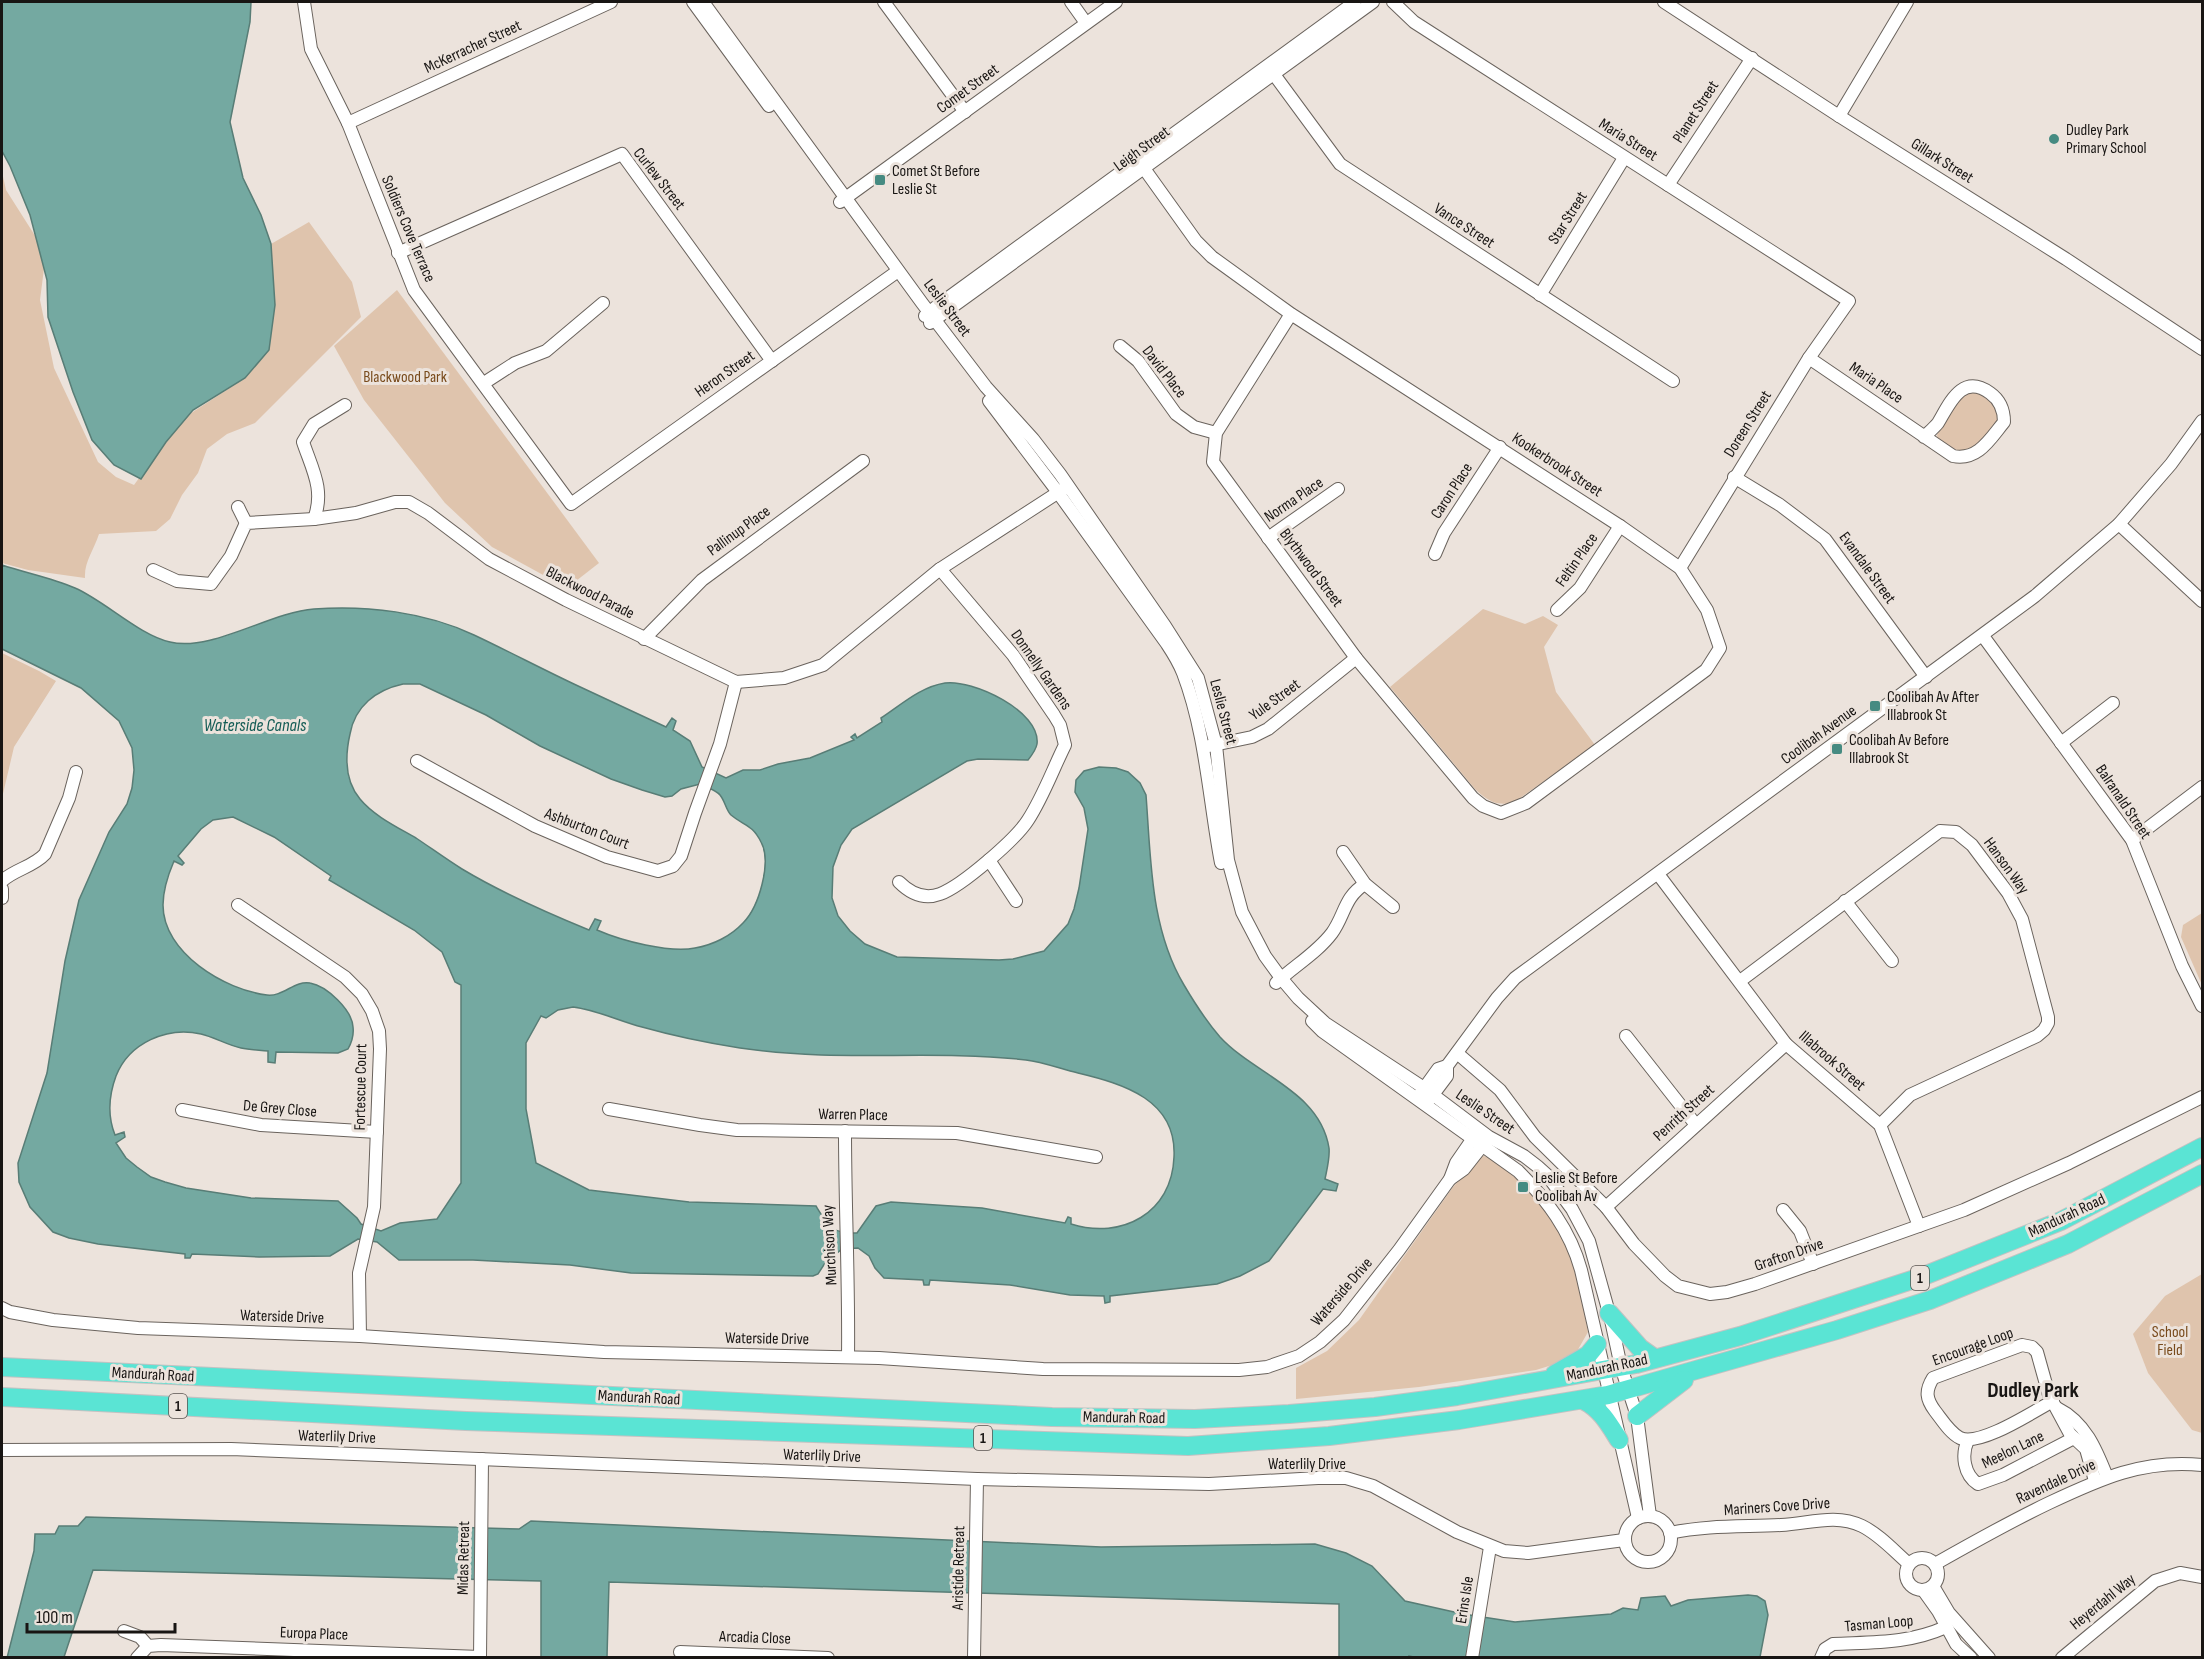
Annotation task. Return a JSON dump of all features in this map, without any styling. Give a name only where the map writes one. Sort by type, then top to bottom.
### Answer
[{"type":"highway","name":"Mandurah Road","points":[[2,1367],[1052,1417],[1172,1419],[1289,1414],[1375,1407],[1457,1396],[1612,1369],[1740,1336],[1921,1277],[2061,1221],[2202,1147]]},
{"type":"highway","name":"Mandurah Road","points":[[2,1397],[466,1422],[1188,1446],[1341,1435],[1459,1420],[1608,1395],[1837,1330],[1930,1300],[2068,1244],[2202,1174]]},
{"type":"highway","points":[[1609,1313],[1640,1348],[1654,1358]]},
{"type":"highway","points":[[1540,1382],[1575,1364],[1588,1355],[1597,1344]]},
{"type":"highway","points":[[1637,1416],[1652,1402],[1695,1372]]},
{"type":"highway","points":[[1583,1400],[1602,1413],[1619,1440]]},
{"type":"street","name":"Soldiers Cove Terrace","points":[[304,2],[311,49],[348,123],[414,290],[571,504]]},
{"type":"street","name":"McKerracher Street","points":[[348,123],[611,2]]},
{"type":"street","name":"Leslie Street","points":[[693,2],[842,200]]},
{"type":"street","name":"Leslie Street","points":[[703,2],[895,273],[1061,486],[1166,626],[1197,678],[1216,744],[1228,860],[1242,912],[1278,981]]},
{"type":"street","points":[[884,2],[965,112]]},
{"type":"street","points":[[1071,2],[1086,23]]},
{"type":"street","name":"Comet Street","points":[[842,200],[1116,2]]},
{"type":"street","name":"Leigh Street","points":[[930,318],[941,303],[1141,164],[1270,70],[1355,2]]},
{"type":"street","name":"Leigh Street","points":[[1270,70],[1373,2]]},
{"type":"street","name":"Maria Street","points":[[1393,2],[1414,22],[1849,301]]},
{"type":"street","name":"Gillark Street","points":[[1664,2],[2066,259],[2202,349]]},
{"type":"street","points":[[1839,116],[1907,2]]},
{"type":"street","name":"Planet Street","points":[[1668,185],[1752,58]]},
{"type":"street","name":"Vance Street","points":[[1270,70],[1340,164],[1673,381]]},
{"type":"street","name":"Curlew Street","points":[[398,253],[622,154],[772,361]]},
{"type":"street","name":"Star Street","points":[[1540,295],[1624,158]]},
{"type":"street","name":"Kookerbrook Street","points":[[1141,164],[1196,241],[1212,257],[1291,314],[1500,447],[1680,568],[1707,610],[1720,648],[1706,670],[1526,803],[1501,813]]},
{"type":"street","name":"Heron Street","points":[[571,504],[895,273]]},
{"type":"street","name":"Doreen Street","points":[[1680,568],[1809,358],[1849,301]]},
{"type":"street","points":[[484,383],[515,363],[546,351],[603,303]]},
{"type":"street","name":"Blythwood Street","points":[[1291,314],[1216,433],[1213,462],[1356,658],[1473,798],[1483,806],[1501,813]]},
{"type":"street","name":"David Place","points":[[1120,346],[1138,361],[1176,414],[1194,427],[1216,433]]},
{"type":"street","name":"Maria Place","points":[[1809,358],[1941,450],[1953,456],[1965,458],[1972,456],[1987,443],[2004,422],[2003,410],[1996,397],[1985,389],[1977,387],[1964,389],[1956,394],[1936,426],[1924,437]]},
{"type":"street","points":[[314,519],[319,505],[319,488],[303,442],[314,424],[345,405]]},
{"type":"street","name":"Coolibah Avenue","points":[[1425,1097],[1447,1076],[1447,1066],[1497,998],[1515,978],[1983,636],[2077,562],[2119,524],[2171,464],[2202,421]]},
{"type":"street","name":"Caron Place","points":[[1435,554],[1444,533],[1500,447]]},
{"type":"street","name":"Pallinup Place","points":[[644,639],[702,580],[863,461]]},
{"type":"street","name":"Evandale Street","points":[[1734,477],[1780,505],[1826,539],[1926,677]]},
{"type":"street","name":"Leslie Street","points":[[1061,486],[1167,644],[1182,671],[1193,705],[1202,747],[1221,862],[1236,913],[1258,959],[1322,1031],[1425,1097],[1480,1138],[1540,1193],[1563,1225],[1579,1263],[1597,1344],[1628,1390]]},
{"type":"street","name":"Blackwood Parade","points":[[246,523],[314,519],[356,513],[395,502],[409,502],[428,513],[489,558],[644,639],[736,682],[784,678],[823,665],[940,569],[1015,520],[1061,486]]},
{"type":"street","name":"Norma Place","points":[[1268,538],[1338,489]]},
{"type":"street","points":[[153,570],[177,581],[211,584],[231,556],[246,523],[238,507]]},
{"type":"street","points":[[2119,524],[2202,601]]},
{"type":"street","name":"Feltin Place","points":[[1557,610],[1580,588],[1620,526]]},
{"type":"street","name":"Donnelly Gardens","points":[[899,882],[908,891],[918,895],[940,894],[989,860],[1021,830],[1030,818],[1065,745],[1060,725],[1012,655],[940,569]]},
{"type":"street","name":"Balranald Street","points":[[1983,636],[2132,840],[2182,966],[2202,1006]]},
{"type":"street","name":"Yule Street","points":[[1202,747],[1252,737],[1268,729],[1356,658]]},
{"type":"street","name":"Ashburton Court","points":[[417,761],[535,826],[607,857],[658,871],[673,866],[681,856],[694,813],[720,744],[736,682]]},
{"type":"street","points":[[2061,743],[2113,703]]},
{"type":"street","points":[[2,881],[16,871],[39,861],[45,854],[69,798],[76,772]]},
{"type":"street","points":[[2132,840],[2202,788]]},
{"type":"street","name":"Hanson Way","points":[[1740,981],[1940,831],[1956,832],[1972,845],[2008,893],[2022,919],[2047,1005],[2048,1023],[2037,1036],[1911,1095],[1880,1125]]},
{"type":"street","points":[[1343,852],[1365,884],[1394,907]]},
{"type":"street","points":[[989,860],[1016,901]]},
{"type":"street","name":"Illabrook Street","points":[[1658,874],[1785,1044],[1880,1125],[1918,1226]]},
{"type":"street","points":[[1278,981],[1315,951],[1333,932],[1348,901],[1356,890],[1365,884]]},
{"type":"street","points":[[2,889],[2,897]]},
{"type":"street","points":[[1845,901],[1892,961]]},
{"type":"street","name":"Fortescue Court","points":[[238,905],[345,976],[362,994],[372,1011],[379,1031],[374,1207],[359,1273],[360,1336]]},
{"type":"street","points":[[1626,1036],[1696,1125]]},
{"type":"street","name":"Penrith Street","points":[[1606,1207],[1785,1044]]},
{"type":"street","name":"Grafton Drive","points":[[1457,1053],[1500,1090],[1535,1137],[1606,1207],[1634,1244],[1665,1276],[1678,1286],[1710,1294],[1727,1292],[1813,1264],[1964,1210],[2069,1163],[2202,1097]]},
{"type":"street","name":"Warren Place","points":[[609,1109],[736,1130],[957,1133],[1096,1157]]},
{"type":"street","name":"De Grey Close","points":[[182,1110],[261,1125],[377,1132]]},
{"type":"street","name":"Murchison Way","points":[[845,1131],[849,1280],[848,1357]]},
{"type":"street","name":"Leslie Street","points":[[1480,1138],[1537,1166],[1546,1174],[1572,1209],[1589,1241],[1609,1313],[1612,1369],[1608,1395]]},
{"type":"street","name":"Waterside Drive","points":[[2,1308],[10,1312],[53,1320],[138,1328],[360,1336],[603,1352],[848,1357],[1043,1369],[1239,1370],[1267,1367],[1299,1356],[1320,1342],[1344,1320],[1399,1250],[1450,1179],[1464,1169],[1480,1138]]},
{"type":"street","points":[[1783,1210],[1800,1231],[1813,1264]]},
{"type":"street","name":"Encourage Loop","points":[[1968,1440],[1952,1432],[1928,1403],[1926,1394],[1933,1378],[2022,1345],[2032,1347],[2037,1352],[2043,1376],[2059,1415],[2074,1438],[2086,1449],[2101,1479]]},
{"type":"street","points":[[1628,1390],[1637,1416],[1644,1517]]},
{"type":"street","points":[[1608,1395],[1619,1440],[1644,1517]]},
{"type":"street","points":[[1968,1440],[1977,1439],[2055,1404]]},
{"type":"street","name":"Encourage Loop","points":[[2055,1404],[2083,1429],[2094,1447],[2101,1479]]},
{"type":"street","name":"Meelon Lane","points":[[1968,1440],[1964,1449],[1964,1458],[1969,1472],[1978,1484],[2003,1475],[2074,1438]]},
{"type":"street","name":"Waterlily Drive","points":[[2,1450],[231,1449],[977,1479],[1209,1484],[1346,1478],[1373,1486],[1457,1532],[1504,1551],[1528,1553],[1624,1540]]},
{"type":"street","name":"Midas Retreat","points":[[480,1657],[482,1459]]},
{"type":"street","name":"Ravendale Drive","points":[[1935,1564],[2007,1523],[2101,1479],[2142,1467],[2185,1463],[2202,1465]]},
{"type":"street","name":"Aristide Retreat","points":[[974,1658],[977,1479]]},
{"type":"street","points":[[1644,1517],[1659,1519],[1670,1533],[1671,1543],[1667,1552],[1652,1562],[1642,1562],[1633,1557],[1627,1550],[1624,1540],[1626,1530],[1644,1517]]},
{"type":"street","name":"Mariners Cove Drive","points":[[1670,1533],[1693,1528],[1787,1525],[1824,1519],[1842,1519],[1861,1526],[1880,1538],[1909,1564]]},
{"type":"street","name":"Erins Isle","points":[[1472,1658],[1490,1547]]},
{"type":"street","points":[[1928,1588],[1937,1578],[1937,1569],[1935,1564],[1928,1559],[1921,1558],[1909,1564],[1906,1572],[1907,1580],[1913,1587],[1928,1588],[1989,1658]]},
{"type":"street","name":"Heyerdahl Way","points":[[2062,1658],[2155,1581],[2181,1573],[2202,1577]]},
{"type":"street","points":[[1928,1588],[1956,1644],[1971,1658]]},
{"type":"street","name":"Tasman Loop","points":[[1821,1658],[1825,1649],[1833,1644],[1904,1641],[1926,1636],[1946,1627]]},
{"type":"street","points":[[124,1631],[140,1637],[148,1646],[137,1658]]},
{"type":"street","name":"Europa Place","points":[[148,1646],[480,1657]]},
{"type":"street","name":"Arcadia Close","points":[[680,1652],[828,1658]]},
{"type":"green space","points":[[2,172],[6,190],[46,253],[40,300],[54,368],[98,462],[116,477],[134,485],[182,419],[245,378],[261,359],[274,294],[271,244],[309,222],[352,282],[361,317],[255,423],[227,434],[207,449],[198,473],[182,495],[170,519],[156,531],[99,534],[88,561],[85,578],[28,570],[2,563]]},
{"type":"green space","name":"Blackwood Park","points":[[397,290],[599,563],[567,588],[492,547],[445,503],[364,400],[334,346]]},
{"type":"green space","points":[[1968,392],[1987,398],[2000,414],[1997,423],[1974,448],[1960,451],[1938,440],[1937,435],[1954,405]]},
{"type":"green space","points":[[1483,609],[1525,624],[1543,616],[1558,625],[1544,647],[1556,692],[1595,745],[1513,803],[1492,802],[1475,789],[1390,687]]},
{"type":"green space","points":[[2,653],[56,681],[14,747],[2,798]]},
{"type":"green space","points":[[2202,913],[2202,985],[2181,937],[2183,925]]},
{"type":"green space","points":[[1481,1155],[1492,1159],[1538,1196],[1565,1237],[1576,1272],[1588,1332],[1576,1353],[1565,1361],[1536,1370],[1419,1387],[1296,1399],[1296,1368],[1327,1351],[1359,1320],[1453,1187]]},
{"type":"green space","name":"School Field","points":[[2202,1274],[2202,1433],[2192,1430],[2148,1373],[2133,1334],[2165,1296]]},
{"type":"water","points":[[2,2],[251,2],[250,22],[230,122],[243,178],[261,215],[271,244],[275,305],[269,350],[245,378],[193,410],[166,442],[141,479],[114,465],[92,440],[48,317],[47,280],[30,215],[2,151]]},
{"type":"water","name":"Waterside Canals","points":[[2,565],[75,588],[146,632],[170,642],[186,644],[222,637],[279,617],[314,609],[354,608],[396,612],[436,621],[474,635],[666,727],[672,718],[676,721],[673,730],[690,741],[702,767],[726,778],[743,770],[760,770],[810,758],[854,740],[851,737],[855,734],[857,738],[882,722],[881,718],[903,702],[936,685],[957,683],[987,692],[1017,709],[1028,720],[1035,732],[1036,748],[1028,760],[978,759],[967,761],[852,829],[841,845],[833,867],[832,898],[838,916],[865,944],[897,957],[999,960],[1044,951],[1068,924],[1079,888],[1088,829],[1084,808],[1075,792],[1076,780],[1084,771],[1099,767],[1116,768],[1128,772],[1140,783],[1146,795],[1154,893],[1164,940],[1173,963],[1192,998],[1220,1037],[1234,1050],[1284,1085],[1313,1112],[1323,1128],[1329,1148],[1325,1179],[1338,1184],[1336,1191],[1323,1189],[1269,1261],[1240,1276],[1217,1284],[1110,1296],[1110,1302],[1105,1303],[1104,1296],[1070,1295],[1010,1285],[930,1280],[929,1285],[924,1285],[923,1280],[884,1278],[875,1268],[869,1256],[858,1248],[842,1249],[825,1263],[818,1274],[813,1276],[631,1273],[570,1265],[473,1260],[399,1260],[377,1242],[358,1239],[330,1256],[259,1257],[192,1254],[190,1258],[185,1258],[185,1254],[98,1244],[53,1232],[30,1207],[19,1182],[18,1163],[47,1073],[65,961],[79,900],[109,832],[127,804],[134,770],[132,748],[119,721],[81,688],[2,649]],"holes":[[[403,684],[420,684],[486,715],[540,746],[611,779],[642,790],[665,797],[672,796],[681,789],[700,784],[716,792],[722,797],[731,815],[754,832],[764,851],[762,884],[749,916],[727,936],[702,947],[672,949],[632,942],[597,930],[601,921],[595,919],[589,930],[508,894],[462,869],[379,816],[360,799],[351,784],[347,768],[348,742],[353,724],[362,707],[384,690]],[[233,817],[274,837],[331,876],[329,880],[414,930],[442,952],[455,982],[461,985],[461,1183],[437,1219],[400,1223],[381,1231],[361,1224],[338,1201],[251,1198],[186,1188],[151,1177],[126,1158],[116,1143],[125,1137],[124,1132],[115,1135],[111,1120],[110,1098],[116,1076],[130,1054],[151,1040],[175,1033],[201,1034],[241,1048],[268,1051],[268,1062],[275,1063],[276,1052],[338,1053],[348,1049],[352,1041],[353,1027],[348,1013],[338,1000],[317,985],[299,984],[273,995],[250,992],[233,986],[199,966],[173,939],[166,922],[163,905],[168,877],[174,861],[182,865],[184,863],[178,856],[201,829],[213,820]],[[582,1008],[633,1025],[703,1042],[780,1053],[949,1055],[1000,1058],[1039,1062],[1095,1077],[1129,1089],[1144,1098],[1157,1108],[1167,1121],[1173,1137],[1174,1157],[1171,1177],[1154,1207],[1141,1218],[1125,1225],[1108,1228],[1090,1228],[1071,1224],[1071,1218],[1068,1217],[1065,1223],[982,1208],[891,1202],[876,1206],[857,1233],[849,1233],[832,1227],[816,1206],[689,1202],[589,1190],[536,1163],[526,1109],[526,1043],[541,1016],[546,1018],[558,1010]]]},
{"type":"water","points":[[86,1517],[519,1529],[531,1521],[1101,1547],[1315,1544],[1346,1553],[1372,1566],[1405,1601],[1463,1614],[1515,1622],[1611,1614],[1623,1608],[1638,1610],[1641,1598],[1665,1596],[1671,1606],[1688,1600],[1748,1595],[1757,1596],[1765,1601],[1768,1615],[1760,1657],[1418,1658],[1409,1656],[1409,1658],[1339,1658],[1339,1604],[609,1582],[607,1657],[541,1658],[541,1581],[93,1570],[64,1657],[7,1658],[34,1551],[35,1534],[55,1534],[59,1526],[78,1526]]},
{"type":"place","name":"Dudley Park Primary School","points":[[2054,139]]},
{"type":"place","name":"Comet St Before Leslie St","points":[[880,180]]},
{"type":"place","name":"Coolibah Av After Illabrook St","points":[[1875,706]]},
{"type":"place","name":"Coolibah Av Before Illabrook St","points":[[1837,749]]},
{"type":"place","name":"Leslie St Before Coolibah Av","points":[[1523,1187]]},
{"type":"district","name":"Dudley Park","points":[[2033,1390]]}]
